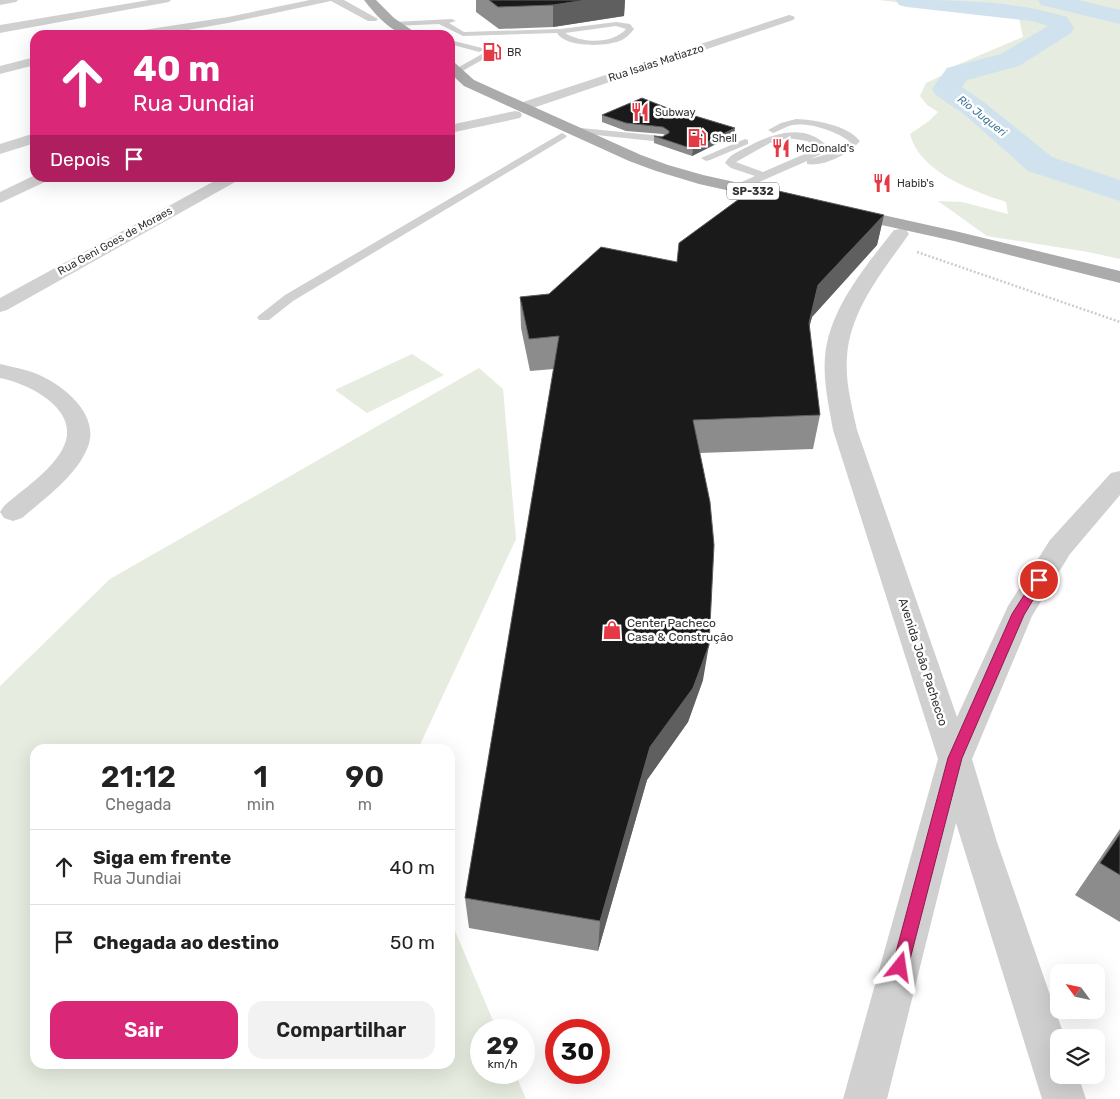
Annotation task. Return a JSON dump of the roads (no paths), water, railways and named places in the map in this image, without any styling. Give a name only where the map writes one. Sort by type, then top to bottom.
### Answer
[{"type":"main road","points":[[356,0],[380,30]]},
{"type":"main road","points":[[370,0],[380,12],[404,30]]},
{"type":"main road","name":"SP-332","points":[[455,76],[518,111],[656,178],[717,194],[798,207],[699,179],[566,133]]},
{"type":"main road","points":[[1074,266],[897,239],[832,214],[955,236],[1120,277]]},
{"type":"street","points":[[0,2],[12,0]]},
{"type":"street","points":[[167,30],[326,0]]},
{"type":"street","points":[[336,0],[372,19]]},
{"type":"street","points":[[0,29],[61,16],[93,14],[166,2]]},
{"type":"street","points":[[73,4],[93,14]]},
{"type":"street","name":"Rua Isaias Matiazzo","points":[[455,128],[518,111],[789,18]]},
{"type":"street","points":[[0,70],[30,62]]},
{"type":"street","points":[[0,150],[30,140]]},
{"type":"street","points":[[0,187],[30,178]]},
{"type":"street","points":[[0,198],[33,182]]},
{"type":"street","name":"Rua Geni Goes de Moraes","points":[[0,306],[224,182]]},
{"type":"street","name":"Avenida João Pachecco","points":[[897,239],[855,299],[839,334],[836,376],[845,430],[955,758],[978,842],[1064,1099]]},
{"type":"street","points":[[0,370],[31,380],[59,397],[74,416],[80,429],[75,448],[60,468],[13,512]]},
{"type":"street","points":[[865,1099],[955,758],[1018,614],[1060,547],[1120,479]]},
{"type":"lane","points":[[394,24],[460,20]]},
{"type":"lane","points":[[441,22],[453,30]]},
{"type":"lane","points":[[455,31],[458,33],[478,34],[541,32],[616,24],[627,26],[630,29],[622,38],[602,41],[575,40],[562,35],[560,31]]},
{"type":"lane","points":[[468,25],[478,34]]},
{"type":"lane","points":[[455,42],[532,40],[542,36],[541,32]]},
{"type":"lane","points":[[455,44],[482,53],[455,72]]},
{"type":"lane","points":[[699,179],[707,165],[703,155],[788,123],[796,122],[844,133],[855,140],[851,145],[822,160],[815,162],[799,161]]},
{"type":"lane","points":[[264,317],[289,298],[566,133],[662,140]]},
{"type":"lane","points":[[736,188],[764,176],[799,161],[820,151],[822,146],[805,137],[782,134],[734,158],[730,163],[764,176]]},
{"type":"waterway","name":"Rio Juqueri","points":[[907,0],[1036,14],[1059,22],[1062,28],[1010,60],[957,74],[946,89],[975,109],[1040,164],[1120,191]]},
{"type":"waterway","points":[[1049,0],[1120,17]]},
{"type":"place","name":"BR","points":[[492,52]]},
{"type":"place","name":"Subway","points":[[640,112]]},
{"type":"place","name":"Shell","points":[[697,138]]},
{"type":"place","name":"McDonald's","points":[[781,148]]},
{"type":"place","name":"Habib's","points":[[882,183]]},
{"type":"place","name":"Center Pacheco Casa & Construção","points":[[612,630]]}]
